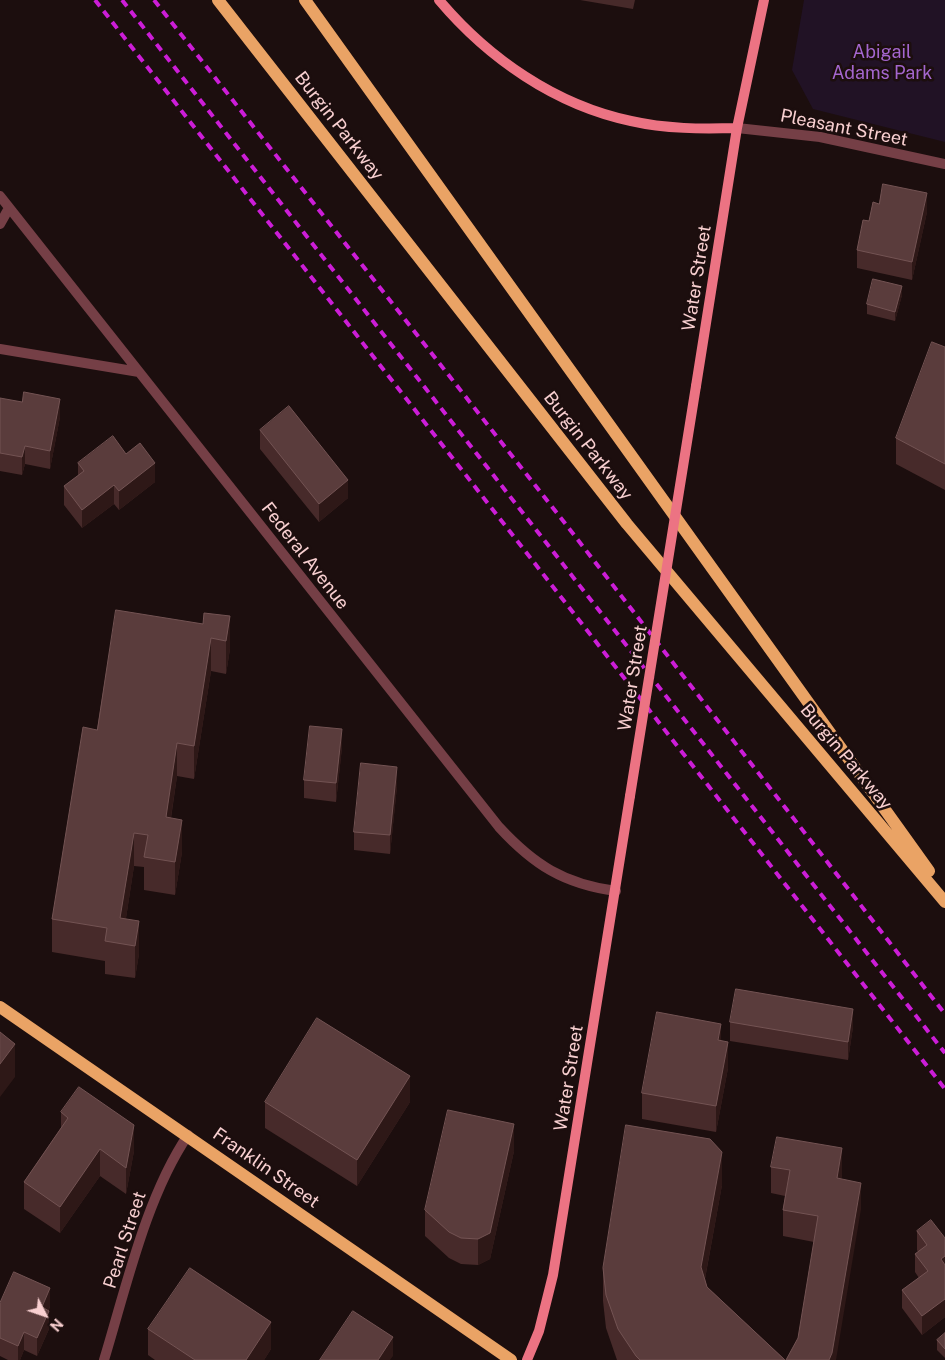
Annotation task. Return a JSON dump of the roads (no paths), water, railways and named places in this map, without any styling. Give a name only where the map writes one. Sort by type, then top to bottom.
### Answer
[{"type":"main road","name":"Burgin Parkway","points":[[218,0],[627,524],[945,902]]},
{"type":"main road","name":"Burgin Parkway","points":[[305,0],[945,894]]},
{"type":"main road","points":[[439,0],[468,30],[508,66],[577,104],[632,122],[692,129],[737,128]]},
{"type":"main road","name":"Water Street","points":[[527,1360],[539,1330],[553,1275],[737,128],[764,0]]},
{"type":"main road","name":"Franklin Street","points":[[0,1007],[188,1135],[511,1360]]},
{"type":"street","name":"Pleasant Street","points":[[737,128],[820,137],[945,164]]},
{"type":"street","name":"Federal Avenue","points":[[0,196],[498,827],[528,856],[550,872],[585,886],[616,891]]},
{"type":"street","points":[[0,224],[9,208]]},
{"type":"street","points":[[0,349],[139,372]]},
{"type":"street","name":"Pearl Street","points":[[104,1360],[155,1199],[168,1169],[188,1135]]},
{"type":"railway","points":[[95,0],[945,1089]]},
{"type":"railway","points":[[122,0],[945,1053]]},
{"type":"railway","points":[[154,0],[564,522],[945,1014]]},
{"type":"park label","name":"Abigail Adams Park","points":[[882,62]]}]
